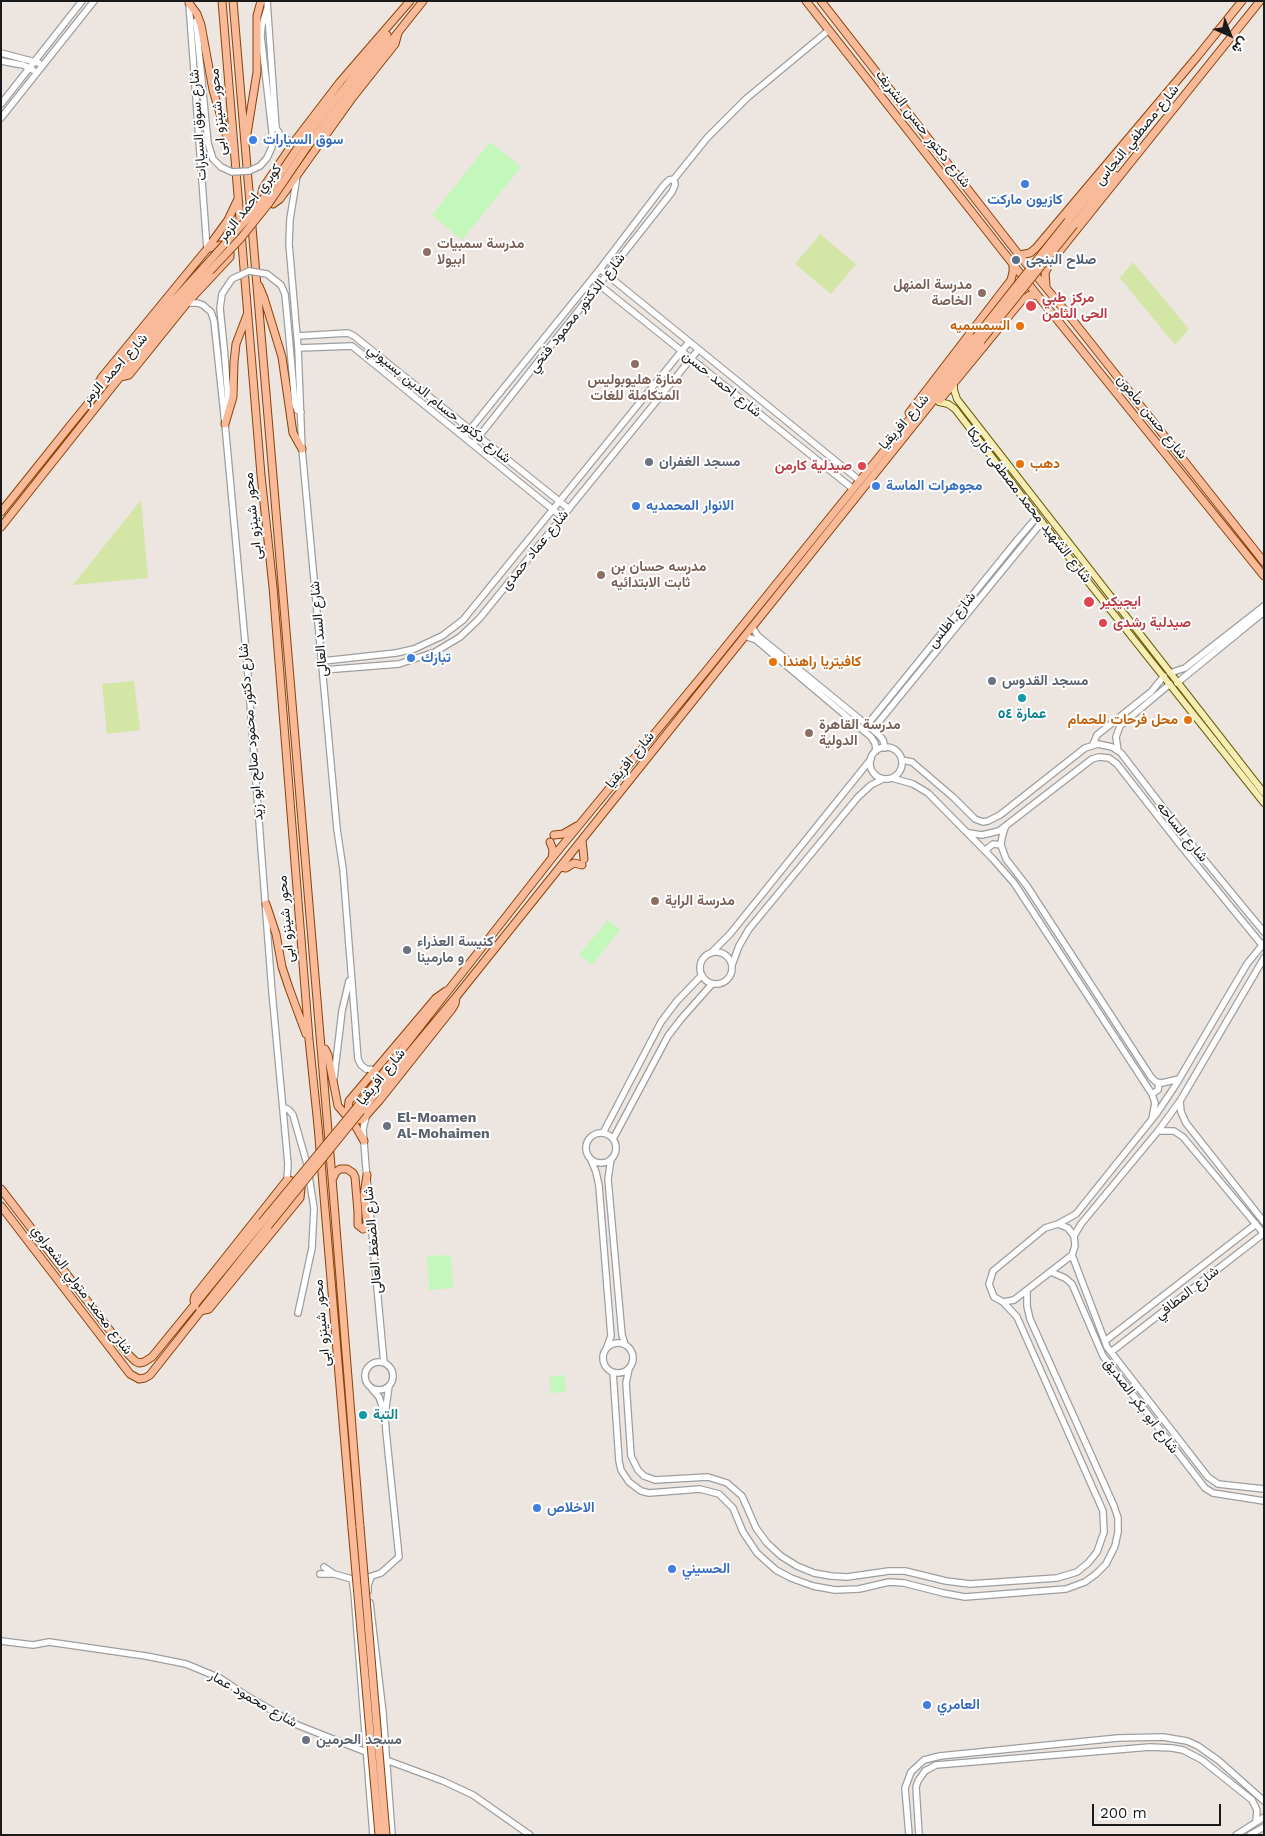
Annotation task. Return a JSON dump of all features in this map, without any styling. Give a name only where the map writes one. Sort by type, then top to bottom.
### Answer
[{"type":"main road","name":"محور شينزو ابى","points":[[222,1],[261,474],[269,540],[309,1039],[386,1835]]},
{"type":"main road","name":"محور شينزو ابى","points":[[233,1],[332,1178],[379,1835]]},
{"type":"main road","points":[[246,146],[256,78],[257,16],[261,1]]},
{"type":"main road","points":[[300,144],[412,1]]},
{"type":"main road","points":[[398,33],[398,39],[394,46],[353,97],[280,199],[273,204],[264,202],[261,197],[263,188],[398,33],[423,1]]},
{"type":"main road","name":"شارع دكتور حسن الشريف","points":[[806,1],[1020,273]]},
{"type":"main road","name":"شارع دكتور حسن الشريف","points":[[820,1],[1028,265]]},
{"type":"main road","name":"شارع مصطفي النحاس","points":[[1019,255],[1032,252],[1044,239],[1242,1]]},
{"type":"main road","name":"شارع مصطفي النحاس","points":[[1047,288],[1046,269],[1057,254],[1260,1]]},
{"type":"main road","points":[[189,4],[197,14],[201,25],[213,90],[226,134],[234,150]]},
{"type":"main road","points":[[912,427],[1144,129],[1152,111]]},
{"type":"main road","name":"كوبري احمد الزمر","points":[[208,269],[257,208],[300,144]]},
{"type":"main road","points":[[1071,223],[1136,150],[1146,144]]},
{"type":"main road","name":"شارع احمد الزمر","points":[[1,512],[100,388],[99,382],[102,377],[207,249],[228,220],[238,198]]},
{"type":"main road","points":[[1044,239],[1042,244],[1044,250],[1050,255],[1057,254]]},
{"type":"main road","name":"شارع احمد الزمر","points":[[1,527],[120,377],[129,375],[187,303],[230,257],[230,249],[224,245],[207,249]]},
{"type":"main road","name":"شارع افريقيا","points":[[1013,264],[1012,278],[909,413],[910,419],[552,858],[448,991],[436,998],[349,1102],[348,1113],[353,1119],[358,1121],[366,1117],[452,1009],[456,997],[744,636],[885,464],[912,427],[923,422],[1015,308],[1026,297],[1030,295],[1038,296]]},
{"type":"main road","points":[[1020,273],[1028,265]]},
{"type":"main road","name":"شارع حسن مأمون","points":[[1028,265],[1264,562]]},
{"type":"main road","points":[[120,377],[208,269]]},
{"type":"main road","points":[[100,388],[165,310],[208,269]]},
{"type":"main road","name":"شارع حسن مأمون","points":[[1020,273],[1264,576]]},
{"type":"main road","points":[[1029,284],[1032,278],[1038,277]]},
{"type":"main road","points":[[257,283],[264,298],[280,350],[292,429],[302,449]]},
{"type":"main road","points":[[1000,294],[1011,295],[1015,301],[1015,308]]},
{"type":"main road","points":[[225,422],[233,397],[236,344],[248,312]]},
{"type":"main road","points":[[910,419],[979,339]]},
{"type":"main road","name":"شارع الشهيد محمد مصطفى كاريكا","points":[[954,383],[957,399],[1108,590],[1167,675]]},
{"type":"main road","points":[[939,402],[950,405],[957,399]]},
{"type":"main road","name":"شارع الشهيد محمد مصطفى كاريكا","points":[[950,405],[1092,587],[1167,675],[1264,803]]},
{"type":"main road","points":[[1092,587],[1100,580]]},
{"type":"main road","points":[[1100,596],[1102,592],[1108,590]]},
{"type":"main road","name":"شارع الشهيد محمد مصطفى كاريكا","points":[[1174,684],[1264,793]]},
{"type":"main road","points":[[552,858],[552,838],[580,825]]},
{"type":"main road","points":[[560,867],[566,868],[574,863],[583,862],[582,840]]},
{"type":"main road","points":[[266,904],[276,934],[282,967],[309,1039]]},
{"type":"main road","points":[[198,1309],[448,991]]},
{"type":"main road","points":[[198,1309],[456,997]]},
{"type":"main road","points":[[321,1048],[328,1054],[338,1106],[356,1127],[364,1141]]},
{"type":"main road","points":[[332,1178],[340,1169],[347,1169],[353,1173],[359,1215],[358,1225],[363,1229],[367,1224],[364,1195],[367,1175]]},
{"type":"main road","points":[[288,1180],[294,1180],[300,1186],[300,1198],[209,1309],[198,1309],[194,1300],[195,1296],[288,1180]]},
{"type":"main road","name":"شارع محمد متولي الشعراوي","points":[[1,1189],[135,1361],[139,1363],[149,1360],[198,1309]]},
{"type":"main road","name":"شارع محمد متولي الشعراوي","points":[[1,1206],[130,1374],[139,1379],[148,1377],[198,1309]]},
{"type":"street","points":[[1,104],[82,1]]},
{"type":"street","points":[[1,118],[94,1]]},
{"type":"street","points":[[189,4],[198,26],[208,143],[213,159],[221,167],[232,172],[249,171],[260,166],[267,158],[272,147],[272,130],[261,36],[267,4]]},
{"type":"street","name":"شارع سوق السيارات","points":[[189,4],[207,249]]},
{"type":"street","points":[[267,4],[276,128],[282,138],[300,144]]},
{"type":"street","name":"شارع الدكتور محمود فتحي","points":[[464,437],[600,269],[664,185],[669,180],[674,179],[707,138],[737,108],[778,70],[829,30]]},
{"type":"street","points":[[1,53],[36,61],[43,65]]},
{"type":"street","points":[[1,61],[30,68],[37,72]]},
{"type":"street","name":"شارع السد العالى","points":[[297,175],[289,230],[298,348],[302,449],[358,1059],[366,1069],[376,1070]]},
{"type":"street","name":"شارع الدكتور محمود فتحي","points":[[472,444],[672,192],[675,185],[674,179]]},
{"type":"street","name":"شارع احمد حسن","points":[[600,269],[859,480]]},
{"type":"street","points":[[225,422],[228,398],[220,308],[222,294],[232,279],[249,272],[258,271],[267,274],[281,286],[285,294],[295,405],[297,410],[301,412]]},
{"type":"street","name":"شارع احمد حسن","points":[[592,279],[852,488]]},
{"type":"street","name":"شارع دكتور محمود صالح ابو زيد","points":[[187,303],[204,305],[209,309],[214,318],[225,422],[288,1180]]},
{"type":"street","name":"شارع دكتور حسام الدين بسيوني","points":[[297,336],[351,334],[569,509]]},
{"type":"street","name":"شارع عماد حمدى","points":[[322,661],[396,653],[414,649],[442,636],[464,620],[690,342]]},
{"type":"street","name":"شارع دكتور حسام الدين بسيوني","points":[[298,348],[352,346],[562,517]]},
{"type":"street","name":"شارع عماد حمدى","points":[[323,670],[399,664],[427,656],[451,644],[480,618],[698,350]]},
{"type":"street","name":"شارع اطلس","points":[[867,725],[1040,520]]},
{"type":"street","name":"شارع اطلس","points":[[873,730],[1040,520]]},
{"type":"street","points":[[1093,744],[1097,735],[1156,692],[1174,684],[1186,671],[1264,606]]},
{"type":"street","points":[[1118,751],[1116,737],[1120,726],[1156,692],[1167,675],[1186,671],[1264,612]]},
{"type":"street","points":[[752,627],[759,639],[871,737],[875,743],[876,751],[730,934],[702,962],[702,975],[706,980],[712,984],[725,982],[731,974],[732,965],[739,946],[749,929],[854,801],[866,789],[884,779],[892,778],[908,782],[924,789],[1004,871],[1021,894],[1152,1094],[1154,1103],[1152,1119]]},
{"type":"street","points":[[744,636],[759,639],[873,730],[881,737],[886,748]]},
{"type":"street","points":[[902,760],[912,762],[975,819],[983,822],[1000,815],[1085,748],[1093,744],[1105,744],[1118,751]]},
{"type":"street","points":[[876,751],[886,748],[895,750],[902,760],[901,769],[892,778]]},
{"type":"street","name":"شارع الساحه","points":[[1118,751],[1264,932]]},
{"type":"street","name":"شارع الساحه","points":[[1006,826],[1092,759],[1102,757],[1114,762],[1256,938],[1263,944]]},
{"type":"street","points":[[871,759],[873,772],[879,778],[884,779]]},
{"type":"street","points":[[966,832],[986,835],[999,831],[1006,826]]},
{"type":"street","points":[[1006,826],[1001,845],[1006,860],[1027,886],[1151,1077],[1159,1083],[1168,1083],[1179,1079]]},
{"type":"street","points":[[1181,846],[1188,840]]},
{"type":"street","points":[[986,852],[991,845],[1001,845]]},
{"type":"street","points":[[1188,854],[1195,848]]},
{"type":"street","points":[[1256,938],[1261,937],[1264,932]]},
{"type":"street","points":[[607,1347],[615,1343],[624,1344],[631,1349],[634,1357],[626,1383],[631,1456],[638,1470],[644,1476],[655,1480],[708,1477],[727,1483],[742,1496],[756,1528],[767,1543],[781,1556],[797,1566],[814,1573],[831,1576],[848,1577],[889,1571],[905,1571],[946,1581],[970,1584],[1057,1578],[1077,1572],[1093,1558],[1102,1539],[1103,1511],[1017,1317],[1003,1302],[994,1297],[990,1291],[989,1281],[993,1271],[1045,1228],[1058,1224],[1076,1214],[1152,1119],[1179,1079],[1247,964],[1263,944]]},
{"type":"street","points":[[711,953],[718,952],[724,954],[732,965]]},
{"type":"street","points":[[1074,1236],[1081,1224],[1158,1131],[1180,1101],[1264,958]]},
{"type":"street","points":[[603,1133],[661,1022],[677,1001],[702,975]]},
{"type":"street","points":[[333,1085],[342,1014],[350,977]]},
{"type":"street","points":[[613,1139],[668,1036],[680,1019],[712,984]]},
{"type":"street","points":[[1152,1094],[1158,1090],[1159,1083]]},
{"type":"street","points":[[1180,1101],[1182,1116],[1188,1126],[1263,1219]]},
{"type":"street","points":[[283,1107],[289,1110],[294,1119],[308,1171],[314,1208],[312,1248],[298,1313]]},
{"type":"street","name":"شارع الضغط العالى","points":[[366,1117],[363,1129],[384,1363]]},
{"type":"street","points":[[1180,1134],[1181,1127],[1188,1126]]},
{"type":"street","points":[[1158,1131],[1170,1131],[1180,1134],[1264,1234]]},
{"type":"street","points":[[624,1344],[608,1179],[611,1159],[616,1149],[613,1139],[603,1133],[591,1136],[587,1142],[586,1153],[592,1160],[599,1186],[610,1336],[603,1360],[606,1367],[613,1372],[620,1373],[629,1369]]},
{"type":"street","points":[[592,1160],[602,1163],[611,1159]]},
{"type":"street","points":[[1003,1302],[1014,1300],[1072,1255],[1076,1246],[1074,1236],[1068,1228],[1058,1224]]},
{"type":"street","name":"شارع المطافي","points":[[1105,1341],[1256,1224]]},
{"type":"street","points":[[1244,1234],[1249,1236],[1251,1244]]},
{"type":"street","name":"شارع المطافي","points":[[1111,1352],[1264,1234]]},
{"type":"street","name":"شارع ابو بكر الصديق","points":[[1072,1255],[1111,1352],[1208,1477],[1219,1484]]},
{"type":"street","name":"شارع ابو بكر الصديق","points":[[1051,1272],[1066,1278],[1074,1286],[1100,1352],[1205,1488],[1218,1494],[1264,1501]]},
{"type":"street","points":[[613,1372],[619,1461],[623,1474],[629,1482],[641,1491],[649,1493],[700,1489],[719,1494],[733,1508],[743,1532],[757,1553],[776,1570],[791,1578],[813,1586],[836,1590],[859,1589],[889,1582],[904,1582],[943,1594],[965,1597],[1066,1589],[1085,1582],[1106,1564],[1115,1546],[1118,1518],[1030,1319],[1027,1306],[1027,1291]]},
{"type":"street","points":[[1093,1334],[1101,1331]]},
{"type":"street","points":[[1116,1333],[1118,1339],[1124,1342]]},
{"type":"street","points":[[320,1574],[334,1574],[352,1579],[371,1577],[385,1570],[400,1557],[385,1414],[379,1397],[366,1379],[366,1371],[372,1364],[384,1363],[390,1367],[393,1373],[385,1414]]},
{"type":"street","points":[[370,1387],[379,1390],[389,1386]]},
{"type":"street","points":[[1218,1494],[1219,1484],[1264,1489]]},
{"type":"street","points":[[324,1567],[334,1574]]},
{"type":"street","points":[[371,1577],[368,1587],[380,1675],[392,1835]]},
{"type":"street","points":[[352,1579],[373,1835]]},
{"type":"street","points":[[355,1609],[370,1608]]},
{"type":"street","name":"شارع محمود عمار","points":[[1,1641],[33,1645],[49,1642],[146,1656],[186,1664],[220,1678],[295,1724],[366,1752]]},
{"type":"street","points":[[908,1835],[905,1799],[907,1780],[916,1765],[932,1757],[1118,1738],[1163,1737],[1181,1740],[1198,1746],[1218,1760],[1250,1794],[1257,1810],[1256,1821]]},
{"type":"street","points":[[919,1835],[916,1794],[918,1781],[925,1771],[942,1764],[1161,1746],[1193,1755],[1250,1794],[1264,1801]]},
{"type":"street","points":[[386,1760],[443,1781],[473,1795],[530,1835]]},
{"type":"street","points":[[1236,1835],[1264,1817]]},
{"type":"street","points":[[1250,1835],[1264,1827]]},
{"type":"green space","points":[[490,142],[521,167],[462,240],[432,215]]},
{"type":"green space","points":[[820,234],[856,264],[831,294],[795,264]]},
{"type":"green space","points":[[1133,262],[1189,329],[1175,345],[1120,278]]},
{"type":"green space","points":[[141,500],[148,578],[73,585]]},
{"type":"green space","points":[[134,681],[140,730],[107,734],[102,684]]},
{"type":"green space","points":[[608,920],[620,930],[592,965],[579,955]]},
{"type":"green space","points":[[451,1255],[453,1288],[429,1290],[427,1256]]},
{"type":"green space","points":[[565,1375],[566,1392],[551,1393],[550,1376]]},
{"type":"place","name":"سوق السيارات","points":[[253,140]]},
{"type":"place","name":"كازيون ماركت","points":[[1025,184]]},
{"type":"place","name":"مدرسة سمبيات ابيولا","points":[[427,252]]},
{"type":"place","name":"صلاح البنجى","points":[[1016,260]]},
{"type":"place","name":"مدرسة المنهل الخاصة","points":[[982,293]]},
{"type":"place","name":"مركز طبي الحى الثامن","points":[[1031,306]]},
{"type":"place","name":"السمسميه","points":[[1020,326]]},
{"type":"place","name":"منارة هليوبوليس المتكاملة للغات","points":[[635,364]]},
{"type":"place","name":"مسجد الغفران","points":[[649,462]]},
{"type":"place","name":"دهب","points":[[1020,464]]},
{"type":"place","name":"صيدلية كارمن","points":[[862,466]]},
{"type":"place","name":"مجوهرات الماسة","points":[[876,486]]},
{"type":"place","name":"الانوار المحمديه","points":[[636,506]]},
{"type":"place","name":"مدرسه حسان بن ثابت الابتدائيه","points":[[601,575]]},
{"type":"place","name":"ايجيكير","points":[[1089,602]]},
{"type":"place","name":"صيدلية رشدى","points":[[1103,623]]},
{"type":"place","name":"تبارك","points":[[411,658]]},
{"type":"place","name":"كافيتريا راهندا","points":[[773,662]]},
{"type":"place","name":"مسجد القدوس","points":[[992,681]]},
{"type":"place","name":"عمارة ٥٤","points":[[1022,698]]},
{"type":"place","name":"محل فرحات للحمام","points":[[1188,720]]},
{"type":"place","name":"مدرسة القاهرة الدولية","points":[[809,733]]},
{"type":"place","name":"مدرسة الراية","points":[[655,901]]},
{"type":"place","name":"كنيسة العذراء و مارمينا","points":[[407,950]]},
{"type":"place","name":"El-Moamen Al-Mohaimen","points":[[387,1126]]},
{"type":"place","name":"التبة","points":[[363,1415]]},
{"type":"place","name":"الاخلاص","points":[[537,1508]]},
{"type":"place","name":"الحسيني","points":[[672,1569]]},
{"type":"place","name":"العامري","points":[[927,1705]]},
{"type":"place","name":"مسجد الحرمين","points":[[306,1740]]}]
